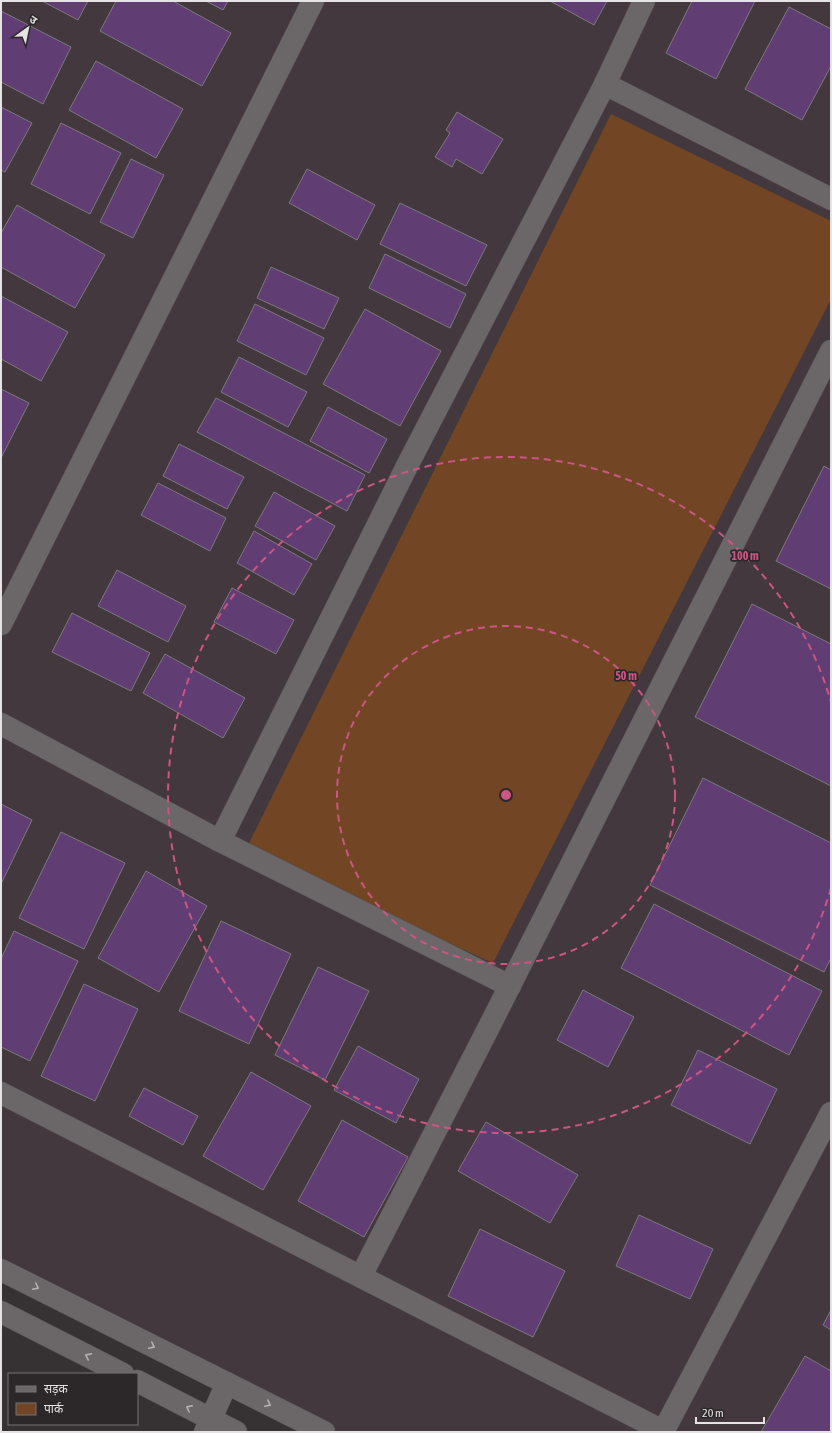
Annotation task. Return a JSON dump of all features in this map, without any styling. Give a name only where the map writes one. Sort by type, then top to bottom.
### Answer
[{"type":"street","points":[[1,624],[313,1]]},
{"type":"street","points":[[220,841],[407,466],[605,84],[644,1]]},
{"type":"street","points":[[605,84],[831,199]]},
{"type":"street","points":[[361,1276],[510,986],[831,351]]},
{"type":"street","points":[[1,724],[220,841],[510,986]]},
{"type":"street","points":[[1,1093],[664,1432],[825,1140],[831,1113]]},
{"type":"street","points":[[1,1270],[324,1432]]},
{"type":"street","points":[[1,1312],[121,1373]]},
{"type":"street","points":[[138,1382],[208,1425],[236,1432]]},
{"type":"street","points":[[208,1425],[227,1383]]},
{"type":"shaded area","points":[[1,1],[831,1],[831,1432],[307,1432],[1,1277]]},
{"type":"green space","points":[[611,114],[831,221],[831,299],[493,963],[245,851]]},
{"type":"building","points":[[42,1],[88,1],[78,20]]},
{"type":"building","points":[[116,1],[173,1],[231,33],[202,86],[100,31]]},
{"type":"building","points":[[206,1],[228,1],[223,10]]},
{"type":"building","points":[[550,1],[607,1],[594,25]]},
{"type":"building","points":[[692,1],[755,1],[716,79],[666,53]]},
{"type":"building","points":[[789,7],[831,29],[831,66],[802,120],[745,89]]},
{"type":"building","points":[[1,11],[71,47],[43,104],[1,82]]},
{"type":"building","points":[[96,61],[183,109],[156,158],[69,110]]},
{"type":"building","points":[[1,107],[32,123],[5,172],[1,170]]},
{"type":"building","points":[[457,112],[503,139],[482,174],[456,159],[452,167],[435,157],[450,133],[446,130]]},
{"type":"building","points":[[61,123],[121,153],[90,214],[31,184]]},
{"type":"building","points":[[131,159],[164,175],[133,238],[100,222]]},
{"type":"building","points":[[307,169],[375,205],[357,240],[289,203]]},
{"type":"building","points":[[400,203],[487,245],[466,286],[380,244]]},
{"type":"building","points":[[17,205],[105,255],[75,308],[1,267],[1,233]]},
{"type":"building","points":[[385,254],[466,294],[450,328],[369,288]]},
{"type":"building","points":[[271,267],[339,298],[324,329],[257,298]]},
{"type":"building","points":[[1,296],[68,332],[41,381],[1,359]]},
{"type":"building","points":[[255,304],[324,338],[306,375],[237,341]]},
{"type":"building","points":[[365,309],[441,351],[400,426],[323,384]]},
{"type":"building","points":[[239,357],[307,392],[288,427],[221,392]]},
{"type":"building","points":[[1,389],[29,403],[1,458]]},
{"type":"building","points":[[216,398],[365,475],[347,511],[197,432]]},
{"type":"building","points":[[328,407],[387,439],[369,473],[310,441]]},
{"type":"building","points":[[179,444],[244,477],[227,509],[163,476]]},
{"type":"building","points":[[824,466],[831,470],[831,589],[776,561]]},
{"type":"building","points":[[158,483],[226,518],[210,551],[141,515]]},
{"type":"building","points":[[274,492],[335,526],[316,560],[255,526]]},
{"type":"building","points":[[254,531],[312,564],[294,595],[237,563]]},
{"type":"building","points":[[117,570],[186,606],[168,642],[98,606]]},
{"type":"building","points":[[232,588],[294,620],[276,654],[214,622]]},
{"type":"building","points":[[752,604],[831,644],[831,786],[695,717]]},
{"type":"building","points":[[72,613],[150,653],[131,691],[52,652]]},
{"type":"building","points":[[165,654],[245,698],[223,738],[143,693]]},
{"type":"building","points":[[703,778],[831,843],[831,958],[824,972],[650,885]]},
{"type":"building","points":[[1,804],[32,820],[1,884]]},
{"type":"building","points":[[61,832],[125,863],[84,949],[19,918]]},
{"type":"building","points":[[146,871],[207,906],[159,992],[98,958]]},
{"type":"building","points":[[654,904],[822,991],[789,1055],[621,968]]},
{"type":"building","points":[[221,921],[291,954],[249,1044],[179,1011]]},
{"type":"building","points":[[14,931],[78,961],[30,1061],[1,1047],[1,959]]},
{"type":"building","points":[[318,967],[369,991],[325,1080],[275,1055]]},
{"type":"building","points":[[84,984],[138,1009],[95,1101],[41,1076]]},
{"type":"building","points":[[583,990],[634,1017],[608,1067],[557,1040]]},
{"type":"building","points":[[358,1046],[419,1079],[396,1123],[334,1090]]},
{"type":"building","points":[[698,1050],[777,1089],[750,1144],[671,1105]]},
{"type":"building","points":[[251,1072],[311,1106],[263,1190],[203,1156]]},
{"type":"building","points":[[144,1088],[198,1116],[183,1145],[129,1116]]},
{"type":"building","points":[[342,1120],[408,1157],[364,1237],[298,1201]]},
{"type":"building","points":[[486,1122],[578,1175],[550,1223],[458,1171]]},
{"type":"building","points":[[639,1215],[713,1249],[690,1299],[616,1266]]},
{"type":"building","points":[[480,1229],[565,1271],[533,1337],[448,1296]]},
{"type":"building","points":[[831,1310],[831,1330],[823,1325]]},
{"type":"building","points":[[805,1356],[831,1371],[831,1432],[761,1432]]}]
